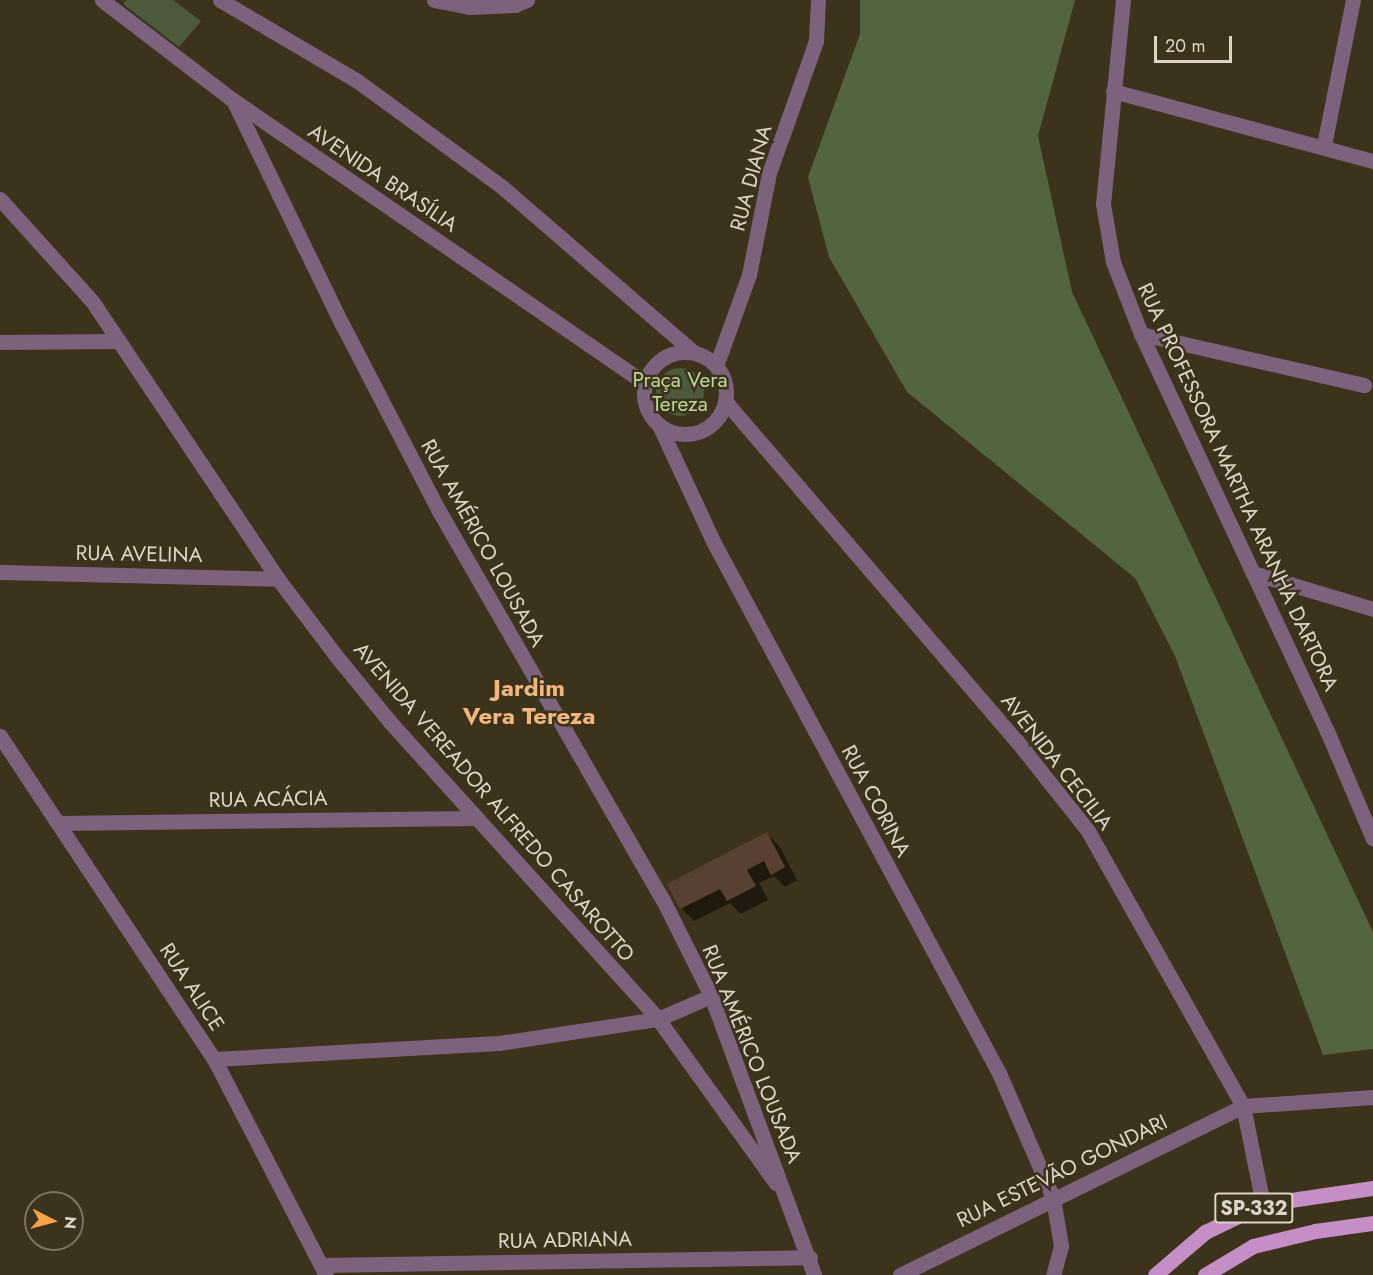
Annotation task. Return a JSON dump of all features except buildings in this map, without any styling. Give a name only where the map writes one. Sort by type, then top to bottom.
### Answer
[{"type":"main road","name":"SP-332","points":[[1155,1275],[1205,1232],[1263,1204],[1373,1188]]},
{"type":"main road","name":"SP-332","points":[[1205,1275],[1253,1246],[1315,1231],[1373,1222]]},
{"type":"street","name":"AVENIDA BRASÍLIA","points":[[102,0],[233,100],[645,383]]},
{"type":"street","points":[[220,0],[356,80],[501,186],[693,352],[716,366],[723,378],[725,401],[711,425],[699,432],[672,432],[659,425],[647,406],[645,383],[658,362],[680,352],[693,352]]},
{"type":"street","points":[[434,0],[470,7],[515,5],[527,0]]},
{"type":"street","name":"RUA DIANA","points":[[716,366],[749,275],[769,173],[816,41],[818,0]]},
{"type":"street","name":"RUA PROFESSORA MARTHA ARANHA DARTORA","points":[[1123,0],[1103,204],[1113,262],[1141,334],[1253,573],[1372,836]]},
{"type":"street","points":[[1324,145],[1353,0]]},
{"type":"street","points":[[1113,90],[1324,145],[1373,161]]},
{"type":"street","name":"RUA AMÉRICO LOUSADA","points":[[233,100],[342,324],[439,511],[663,900],[711,996],[788,1200]]},
{"type":"street","name":"AVENIDA VEREADOR ALFREDO CASAROTTO","points":[[0,199],[64,267],[119,341],[278,579],[390,722],[658,1018],[788,1200]]},
{"type":"street","points":[[1141,334],[1364,385]]},
{"type":"street","points":[[0,342],[119,341]]},
{"type":"street","name":"AVENIDA CECILIA","points":[[725,401],[1016,740],[1088,831],[1243,1106],[1263,1204]]},
{"type":"street","name":"RUA CORINA","points":[[659,425],[714,543],[999,1073],[1053,1198],[1061,1246],[1053,1275]]},
{"type":"street","name":"RUA AVELINA","points":[[0,572],[278,579]]},
{"type":"street","points":[[1253,573],[1373,609]]},
{"type":"street","name":"RUA ALICE","points":[[0,736],[214,1059],[323,1270]]},
{"type":"street","name":"RUA ACÁCIA","points":[[58,823],[477,818]]},
{"type":"street","points":[[214,1059],[499,1043],[658,1018],[711,996]]},
{"type":"street","points":[[1243,1106],[1373,1097]]},
{"type":"street","name":"RUA ESTEVÃO GONDARI","points":[[900,1275],[1243,1106]]},
{"type":"street","points":[[788,1200],[810,1257],[814,1275]]},
{"type":"street","name":"RUA ADRIANA","points":[[323,1270],[810,1257]]},
{"type":"green space","points":[[126,0],[173,0],[201,21],[179,47],[123,4]]},
{"type":"green space","points":[[860,0],[1075,0],[1038,136],[1072,292],[1373,932],[1373,1049],[1323,1055],[1175,656],[1135,578],[907,392],[829,257],[808,177],[860,34]]},
{"type":"green space","name":"Praça Vera Tereza","points":[[680,368],[697,375],[704,392],[697,409],[680,416],[663,409],[656,392],[663,375]]},
{"type":"district","name":"Jardim Vera Tereza","points":[[529,702]]}]
